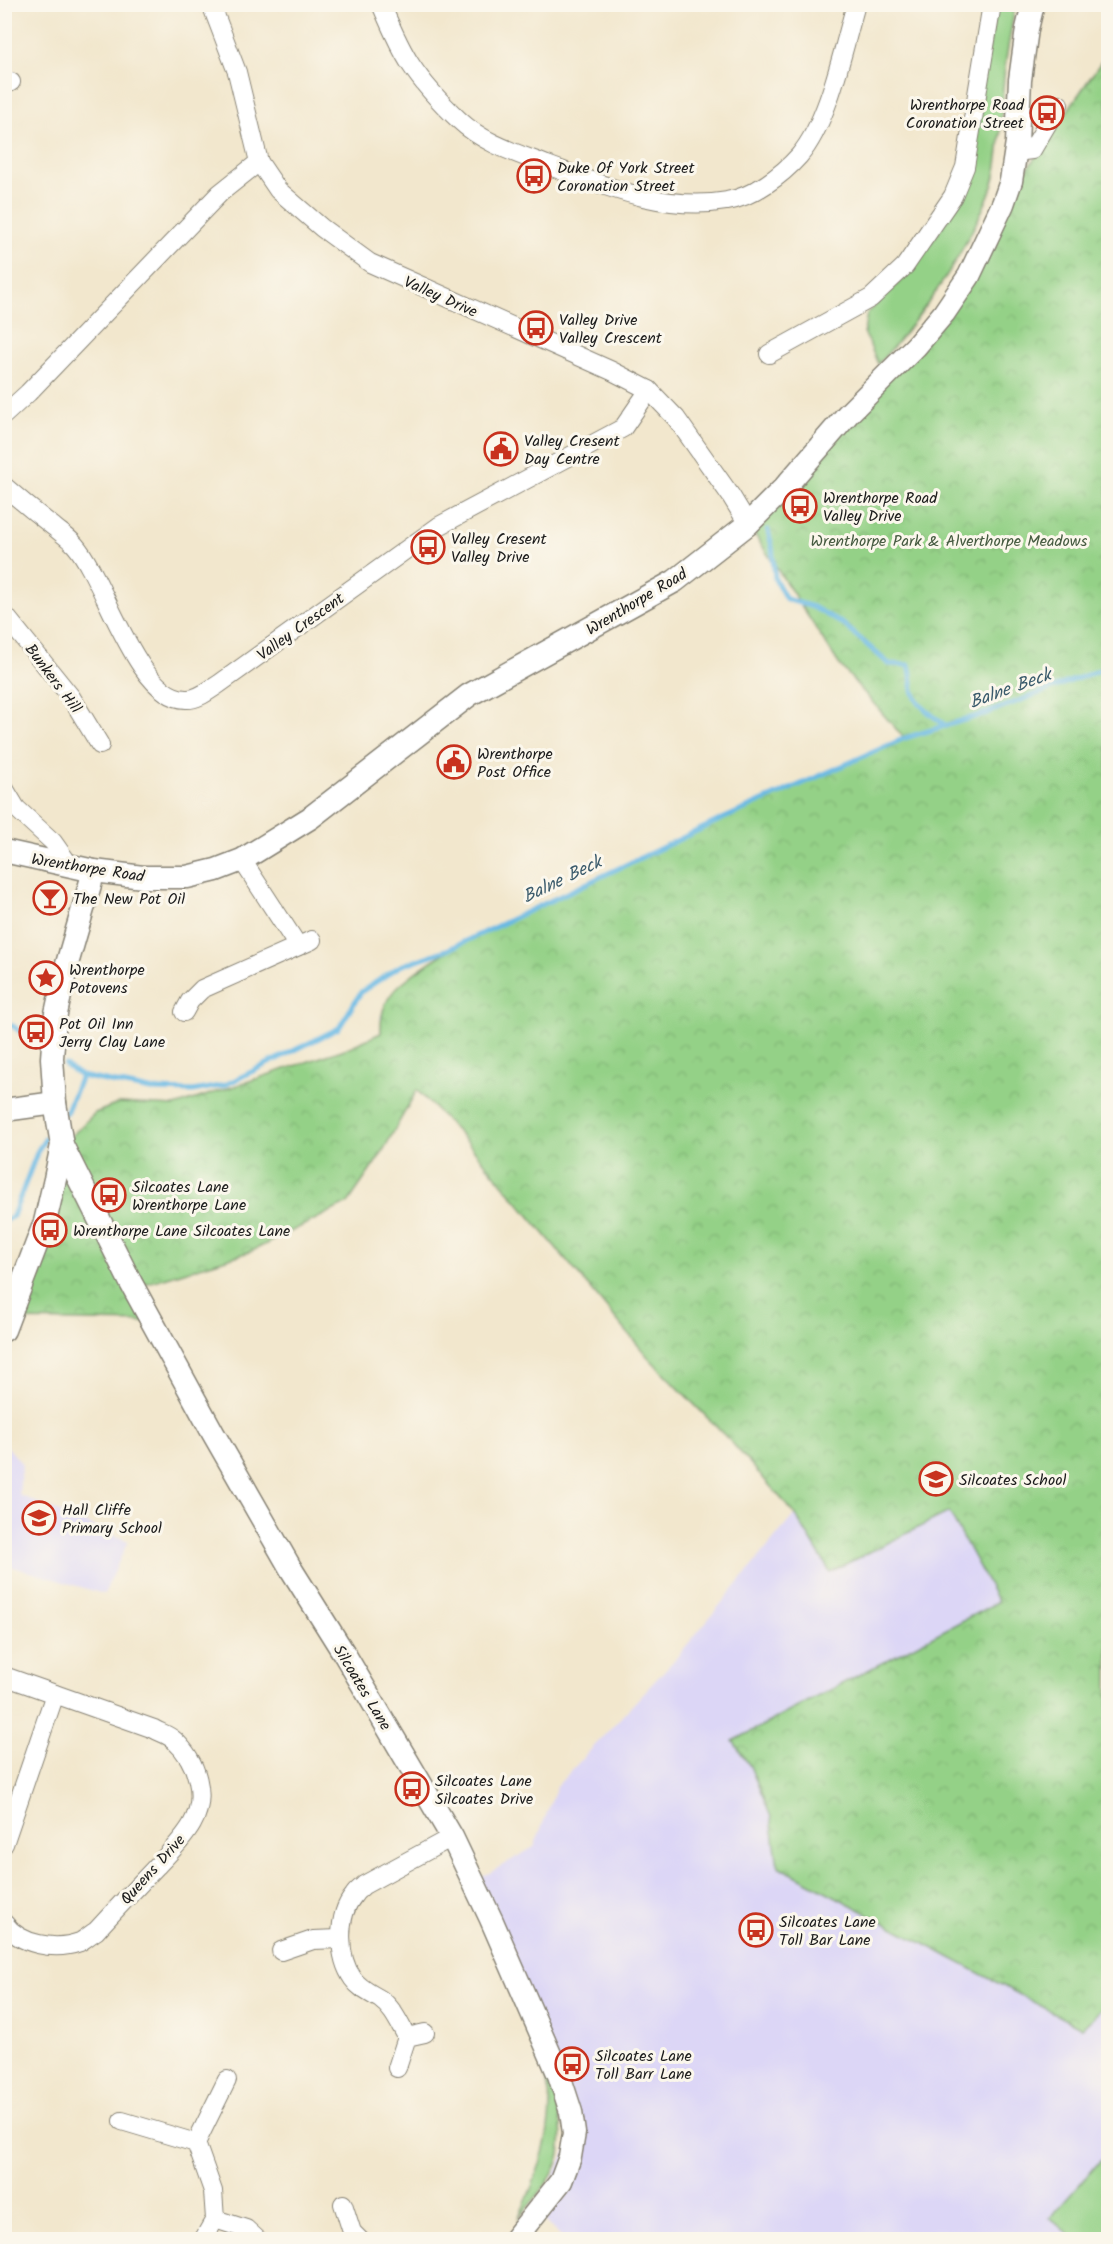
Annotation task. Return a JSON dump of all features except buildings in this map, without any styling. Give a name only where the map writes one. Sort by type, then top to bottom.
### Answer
[{"type":"street","name":"Valley Drive","points":[[211,4],[237,72],[259,162],[278,190],[329,234],[370,263],[612,371],[649,390],[676,418],[748,524]]},
{"type":"street","points":[[381,4],[411,66],[460,121],[486,140],[608,188],[686,204],[730,201],[756,190],[799,156],[816,130],[856,4]]},
{"type":"street","points":[[769,354],[871,298],[905,266],[953,195],[965,167],[992,4]]},
{"type":"street","name":"Wrenthorpe Road","points":[[4,851],[94,871],[143,877],[187,878],[242,860],[310,818],[469,695],[675,581],[748,524],[785,487],[848,414],[916,346],[944,313],[969,276],[1003,204],[1011,181],[1020,80],[1032,4]]},
{"type":"street","points":[[1015,152],[1032,150],[1059,104]]},
{"type":"street","points":[[4,415],[28,393],[220,193],[259,162]]},
{"type":"street","name":"Valley Crescent","points":[[4,486],[74,544],[87,562],[122,632],[154,684],[162,692],[187,700],[200,696],[219,684],[439,526],[622,428],[649,390]]},
{"type":"street","name":"Bunkers Hill","points":[[4,614],[71,697],[100,745]]},
{"type":"street","points":[[4,788],[16,808],[53,842],[70,866]]},
{"type":"street","points":[[184,1012],[199,982],[305,943],[242,860]]},
{"type":"street","points":[[4,1330],[45,1222],[62,1145],[55,1102],[52,1059],[55,1018],[67,964],[94,871]]},
{"type":"street","points":[[4,1110],[55,1102]]},
{"type":"street","name":"Silcoates Lane","points":[[62,1145],[131,1283],[213,1433],[291,1569],[345,1655],[452,1837],[543,2036],[571,2112],[573,2133],[570,2157],[561,2181],[514,2240]]},
{"type":"street","name":"Queens Drive","points":[[4,1677],[154,1729],[172,1738],[187,1753],[200,1787],[199,1806],[193,1823],[180,1841],[96,1931],[81,1941],[63,1946],[43,1945],[7,1934]]},
{"type":"street","points":[[4,1844],[55,1695]]},
{"type":"street","points":[[397,2068],[407,2037],[390,2008],[364,1990],[348,1970],[340,1939],[347,1907],[353,1895],[364,1885],[452,1837]]},
{"type":"street","points":[[281,1951],[313,1940],[340,1939]]},
{"type":"street","points":[[407,2037],[425,2033]]},
{"type":"street","points":[[203,2240],[215,2219],[213,2191],[196,2143],[227,2080]]},
{"type":"street","points":[[122,2121],[196,2143]]},
{"type":"street","points":[[343,2204],[350,2237]]},
{"type":"street","points":[[215,2219],[246,2229],[258,2240]]},
{"type":"shaded area","name":"Silcoates School","points":[[1108,667],[1108,2239],[564,2240],[537,2213],[574,2133],[474,1882],[534,1847],[557,1786],[677,1657],[795,1514],[733,1444],[648,1357],[468,1143],[417,1090],[380,1018],[386,1001],[403,983],[449,949],[720,820]]},
{"type":"shaded area","name":"Hall Cliffe Primary School","points":[[5,1444],[22,1464],[19,1495],[128,1541],[104,1594],[7,1565],[4,1556]]},
{"type":"green space","points":[[997,5],[1015,5],[1005,68],[999,152],[991,189],[964,246],[943,282],[906,332],[878,364],[864,332],[867,313],[910,272],[959,202]]},
{"type":"green space","name":"Silcoates School","points":[[1108,52],[1108,2004],[1082,2028],[778,1866],[771,1817],[750,1766],[733,1741],[998,1602],[949,1512],[830,1572],[795,1514],[733,1444],[648,1357],[468,1143],[417,1090],[380,1156],[348,1203],[252,1251],[135,1287],[152,1322],[9,1320],[62,1145],[95,1113],[120,1103],[175,1106],[345,1049],[381,1033],[382,1018],[388,998],[403,982],[442,954],[505,921],[904,738],[839,664],[748,524],[916,346],[1003,204]]},
{"type":"green space","points":[[545,2075],[549,2076],[559,2113],[561,2151],[552,2175],[518,2219],[536,2177],[547,2133],[550,2100]]},
{"type":"green space","points":[[1108,2152],[1108,2239],[1074,2239],[1050,2218]]},
{"type":"waterway","points":[[768,530],[775,579],[786,599],[813,607],[843,624],[889,664],[909,665],[913,690],[918,701],[946,726]]},
{"type":"waterway","name":"Balne Beck","points":[[65,1065],[81,1076],[150,1090],[193,1091],[225,1085],[339,1028],[361,992],[400,966],[449,949],[720,820],[905,738],[987,713],[1108,667]]},
{"type":"waterway","points":[[4,1024],[13,1026],[32,1041]]},
{"type":"waterway","name":"Balne Beck","points":[[66,1113],[81,1076]]},
{"type":"waterway","name":"Balne Beck","points":[[4,1222],[13,1216],[38,1150],[45,1139]]},
{"type":"place","name":"Wrenthorpe Road Coronation Street","points":[[1047,113]]},
{"type":"place","name":"Duke Of York Street Coronation Street","points":[[534,176]]},
{"type":"place","name":"Valley Drive Valley Crescent","points":[[536,328]]},
{"type":"place","name":"Valley Cresent Day Centre","points":[[501,449]]},
{"type":"place","name":"Wrenthorpe Road Valley Drive","points":[[800,506]]},
{"type":"place","name":"Valley Cresent Valley Drive","points":[[428,547]]},
{"type":"place","name":"Wrenthorpe Post Office","points":[[454,762]]},
{"type":"place","name":"The New Pot Oil","points":[[50,898]]},
{"type":"place","name":"Wrenthorpe Potovens","points":[[46,978]]},
{"type":"place","name":"Pot Oil Inn Jerry Clay Lane","points":[[36,1032]]},
{"type":"place","name":"Silcoates Lane Wrenthorpe Lane","points":[[109,1195]]},
{"type":"place","name":"Wrenthorpe Lane Silcoates Lane","points":[[50,1230]]},
{"type":"place","name":"Silcoates School","points":[[936,1479]]},
{"type":"place","name":"Hall Cliffe Primary School","points":[[39,1518]]},
{"type":"place","name":"Silcoates Lane Silcoates Drive","points":[[412,1789]]},
{"type":"place","name":"Silcoates Lane Toll Bar Lane","points":[[756,1930]]},
{"type":"place","name":"Silcoates Lane Toll Barr Lane","points":[[572,2064]]},
{"type":"park label","name":"Wrenthorpe Park & Alverthorpe Meadows","points":[[949,540]]}]
